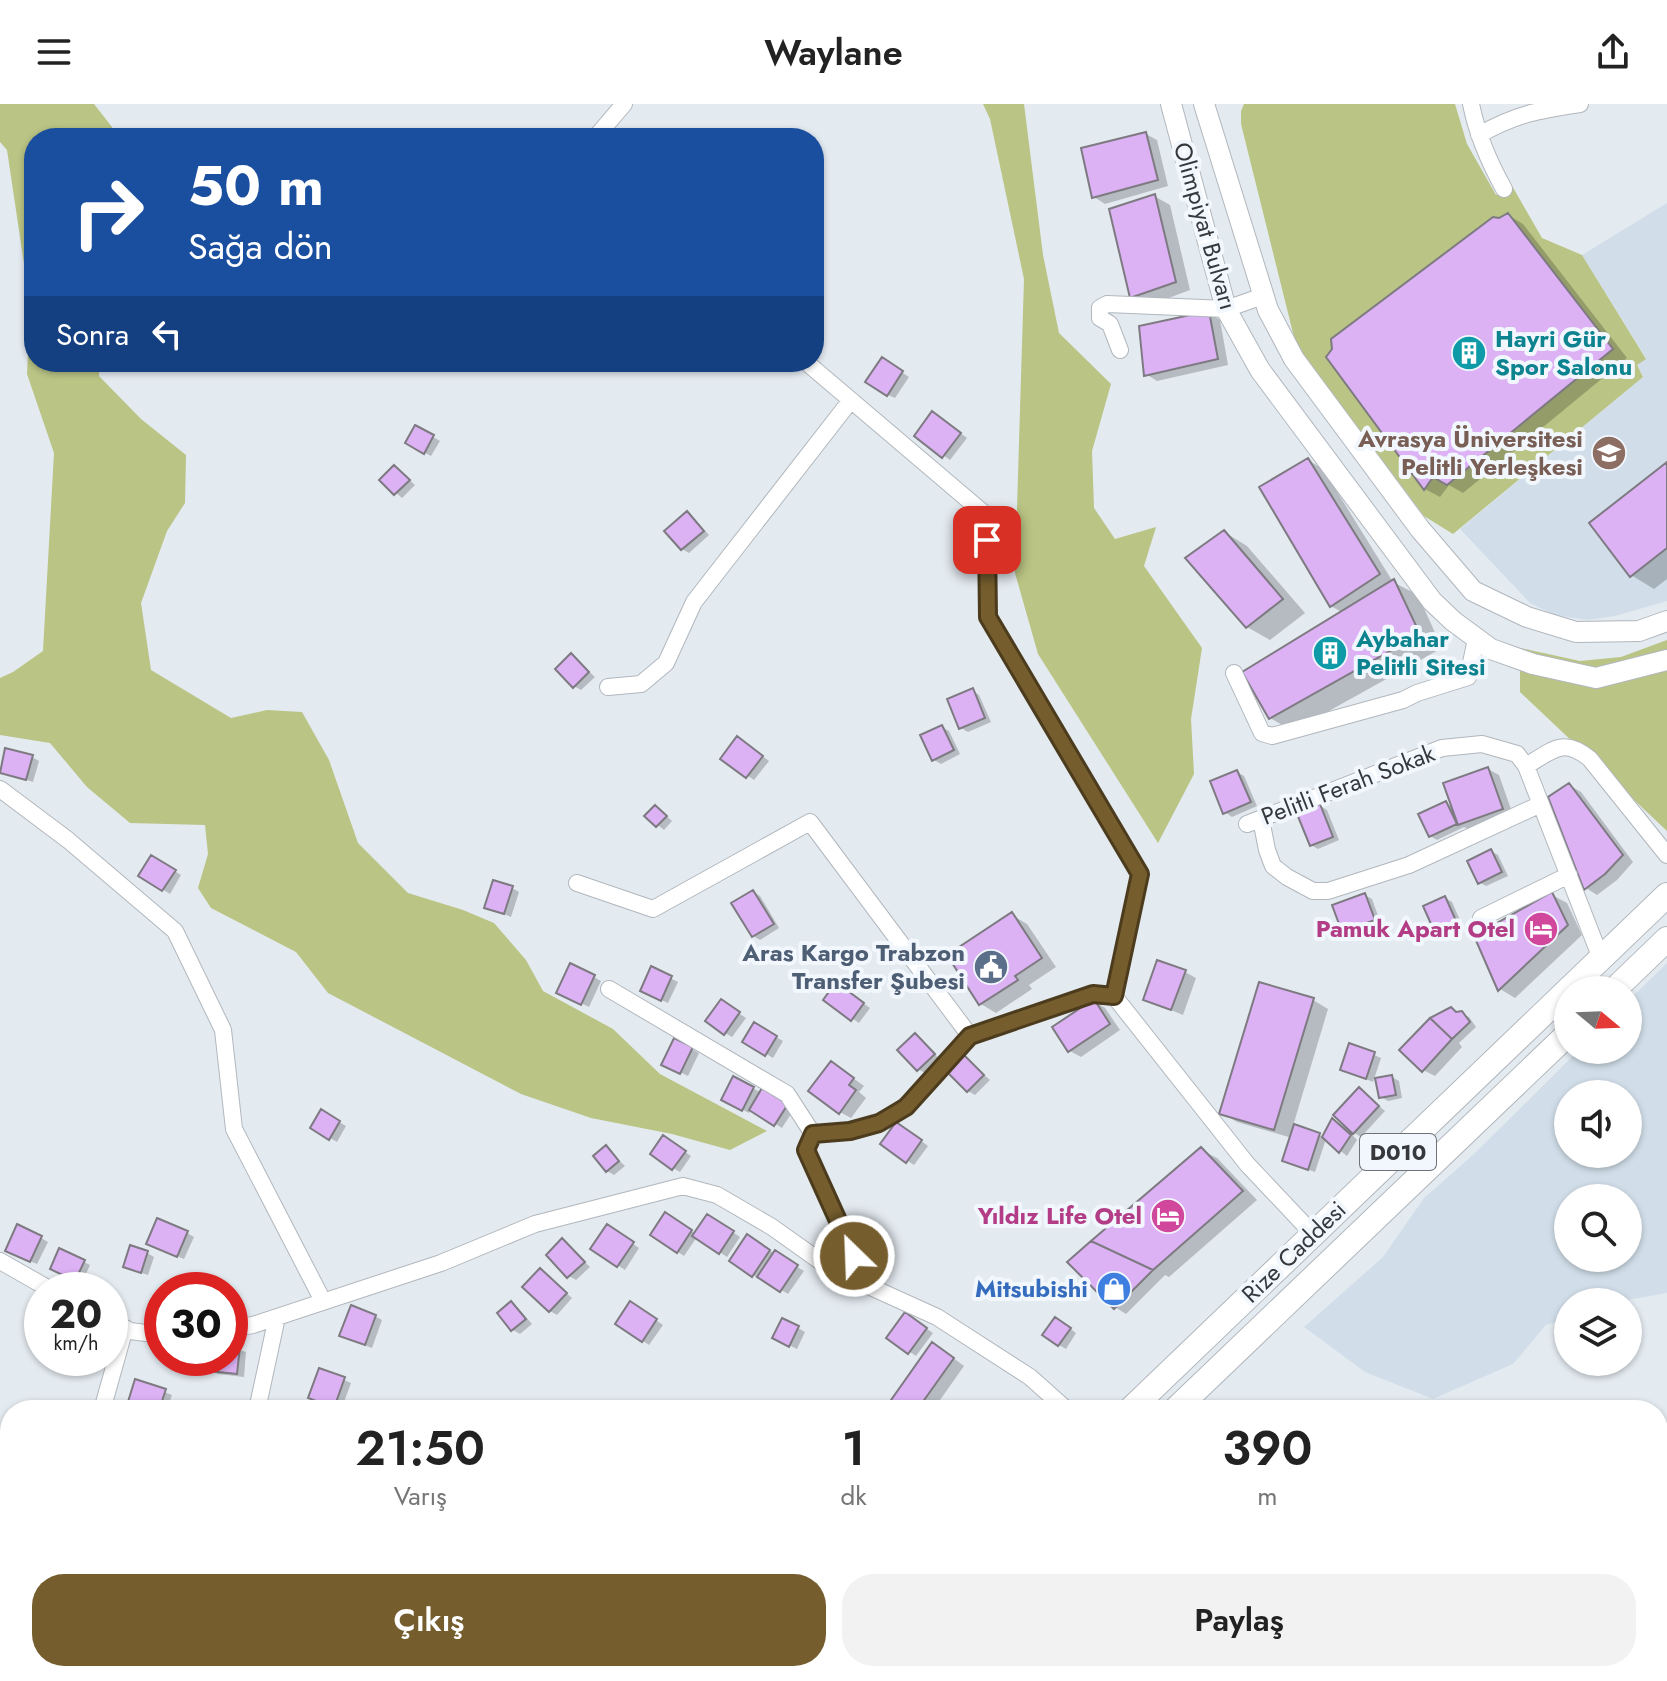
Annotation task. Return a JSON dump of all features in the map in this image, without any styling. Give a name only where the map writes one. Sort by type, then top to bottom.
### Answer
[{"type":"highway","name":"Rize Caddesi","points":[[1140,1400],[1667,895]]},
{"type":"highway","points":[[1629,976],[1667,939]]},
{"type":"highway","name":"Rize Caddesi","points":[[1185,1400],[1554,1047]]},
{"type":"main road","name":"Olimpiyat Bulvarı","points":[[1171,104],[1226,309],[1260,370],[1432,601],[1491,649],[1533,664],[1596,678],[1667,660]]},
{"type":"main road","name":"Olimpiyat Bulvarı","points":[[1204,104],[1263,296],[1294,359],[1420,529],[1473,591],[1527,617],[1576,632],[1639,631],[1667,621]]},
{"type":"street","points":[[604,128],[624,104]]},
{"type":"street","points":[[1471,104],[1491,167],[1504,189]]},
{"type":"street","points":[[1479,135],[1507,119],[1543,109],[1580,104]]},
{"type":"street","points":[[1120,350],[1110,324],[1100,318],[1100,308],[1107,304],[1226,309],[1263,296]]},
{"type":"street","points":[[818,372],[986,515],[988,617],[1140,874],[1114,996]]},
{"type":"street","points":[[608,687],[641,684],[666,663],[694,602],[851,400]]},
{"type":"street","points":[[1234,673],[1262,733],[1272,736],[1403,700],[1468,677],[1476,639]]},
{"type":"street","name":"Pelitli Ferah Sokak","points":[[1526,766],[1517,754],[1482,744],[1442,748],[1254,822],[1273,866],[1313,891],[1328,891],[1409,865],[1541,804]]},
{"type":"street","points":[[1600,956],[1526,766],[1559,746],[1576,748],[1590,759],[1667,855]]},
{"type":"street","points":[[0,789],[68,840],[175,931],[223,1030],[234,1129],[323,1301]]},
{"type":"street","points":[[577,883],[653,909],[810,822],[970,1036]]},
{"type":"street","points":[[1481,918],[1569,875]]},
{"type":"street","points":[[609,989],[787,1094],[813,1134]]},
{"type":"street","points":[[813,1134],[850,1131],[879,1123],[906,1107],[970,1036],[1093,994],[1114,996],[1247,1164],[1313,1234]]},
{"type":"street","points":[[813,1134],[806,1150],[866,1283]]},
{"type":"street","points":[[248,1324],[441,1263],[535,1224],[683,1186],[717,1195],[772,1227],[831,1269],[937,1317],[1030,1377],[1056,1400]]},
{"type":"street","points":[[0,1261],[24,1275]]},
{"type":"street","points":[[259,1400],[277,1317]]},
{"type":"street","points":[[104,1400],[108,1376]]},
{"type":"shaded area","name":"Avrasya Üniversitesi Pelitli Yerleşkesi","points":[[1667,203],[1667,601],[1615,616],[1587,620],[1555,615],[1530,603],[1460,529],[1643,377],[1637,365],[1646,358],[1582,255]]},
{"type":"shaded area","points":[[1667,963],[1667,1293],[1642,1297],[1642,1288],[1554,1288],[1554,1322],[1546,1325],[1513,1364],[1433,1399],[1365,1372],[1304,1327],[1383,1257],[1424,1198],[1474,1154],[1565,1064],[1642,1064],[1642,987]]},
{"type":"green space","points":[[0,104],[94,104],[112,127],[24,128],[24,264],[7,150],[0,142]]},
{"type":"green space","points":[[983,104],[1024,104],[1043,255],[1059,333],[1111,384],[1092,451],[1094,508],[1115,539],[1156,527],[1144,566],[1202,648],[1191,719],[1194,774],[1158,843],[1038,654],[1015,573],[1024,279],[990,119]]},
{"type":"green space","points":[[1244,104],[1455,104],[1467,144],[1496,195],[1511,184],[1542,238],[1582,255],[1646,359],[1637,365],[1643,377],[1453,534],[1424,516],[1296,345],[1241,124]]},
{"type":"green space","points":[[99,372],[99,376],[141,419],[186,455],[185,503],[167,531],[141,603],[151,670],[231,718],[267,710],[302,712],[329,760],[358,843],[408,893],[494,923],[526,960],[543,991],[613,1029],[660,1074],[767,1131],[730,1150],[672,1134],[591,1118],[521,1094],[328,993],[296,952],[211,908],[198,888],[208,854],[205,825],[130,823],[87,787],[50,743],[0,735],[0,678],[43,651],[54,453],[27,374]]},
{"type":"green space","points":[[1667,640],[1667,831],[1520,692],[1520,648],[1580,661],[1621,657]]},
{"type":"building","points":[[1146,132],[1158,180],[1092,198],[1081,148]]},
{"type":"building","points":[[1155,194],[1176,282],[1130,298],[1109,209]]},
{"type":"building","name":"Hayri Gür Spor Salonu","points":[[1508,213],[1613,349],[1447,485],[1433,477],[1424,490],[1326,357],[1332,349],[1331,339],[1493,217],[1499,218]]},
{"type":"building","points":[[1209,311],[1218,359],[1144,376],[1139,326]]},
{"type":"building","points":[[882,357],[903,371],[887,396],[865,382]]},
{"type":"building","points":[[932,411],[961,433],[942,458],[914,436]]},
{"type":"building","points":[[415,425],[434,435],[424,454],[405,443]]},
{"type":"building","points":[[1308,458],[1380,574],[1330,607],[1259,487]]},
{"type":"building","points":[[1667,462],[1667,548],[1630,577],[1589,523]]},
{"type":"building","points":[[394,465],[410,480],[394,495],[379,480]]},
{"type":"building","points":[[687,511],[704,531],[681,550],[664,531]]},
{"type":"building","points":[[1224,530],[1283,599],[1246,628],[1185,558]]},
{"type":"building","name":"Aybahar Pelitli Sitesi","points":[[1394,579],[1420,634],[1269,719],[1242,672]]},
{"type":"building","points":[[571,653],[589,672],[573,688],[555,669]]},
{"type":"building","points":[[973,688],[985,718],[959,729],[947,699]]},
{"type":"building","points":[[942,725],[954,750],[932,761],[920,735]]},
{"type":"building","points":[[737,736],[763,756],[746,778],[720,759]]},
{"type":"building","points":[[5,748],[33,755],[26,780],[0,773]]},
{"type":"building","points":[[1488,767],[1503,809],[1458,825],[1443,783]]},
{"type":"building","points":[[1237,770],[1251,802],[1223,814],[1210,781]]},
{"type":"building","points":[[1569,783],[1623,855],[1584,890],[1548,797]]},
{"type":"building","points":[[1446,801],[1457,824],[1429,837],[1418,814]]},
{"type":"building","points":[[1320,804],[1333,837],[1310,846],[1297,814]]},
{"type":"building","points":[[655,805],[667,816],[656,827],[644,816]]},
{"type":"building","points":[[1491,849],[1502,872],[1478,884],[1467,861]]},
{"type":"building","points":[[151,855],[176,870],[162,891],[138,876]]},
{"type":"building","points":[[493,880],[513,886],[504,914],[484,908]]},
{"type":"building","points":[[753,890],[774,924],[752,937],[731,903]]},
{"type":"building","points":[[1552,892],[1568,925],[1498,991],[1474,936]]},
{"type":"building","points":[[1365,893],[1375,920],[1342,932],[1332,905]]},
{"type":"building","points":[[1445,896],[1457,923],[1435,933],[1423,906]]},
{"type":"building","name":"Aras Kargo Trabzon Transfer Şubesi","points":[[1012,912],[1042,958],[1015,976],[1018,980],[979,1005],[947,955]]},
{"type":"building","points":[[1157,960],[1186,970],[1171,1010],[1143,1000]]},
{"type":"building","points":[[570,963],[595,975],[581,1005],[556,993]]},
{"type":"building","points":[[651,966],[672,976],[661,1001],[640,991]]},
{"type":"building","points":[[836,982],[864,1003],[851,1021],[823,1000]]},
{"type":"building","points":[[1259,982],[1314,998],[1274,1130],[1219,1114]]},
{"type":"building","points":[[721,999],[740,1012],[724,1035],[705,1021]]},
{"type":"building","points":[[1094,999],[1110,1024],[1068,1052],[1052,1027]]},
{"type":"building","points":[[1451,1007],[1456,1012],[1462,1011],[1470,1022],[1452,1039],[1430,1018]]},
{"type":"building","points":[[1430,1018],[1452,1039],[1422,1072],[1399,1050]]},
{"type":"building","points":[[754,1022],[777,1036],[765,1056],[742,1042]]},
{"type":"building","points":[[915,1033],[935,1054],[917,1071],[897,1050]]},
{"type":"building","points":[[674,1038],[693,1047],[680,1074],[661,1065]]},
{"type":"building","points":[[1349,1043],[1375,1052],[1366,1079],[1340,1070]]},
{"type":"building","points":[[964,1055],[984,1075],[967,1092],[947,1072]]},
{"type":"building","points":[[831,1061],[854,1078],[849,1085],[856,1090],[839,1114],[808,1091]]},
{"type":"building","points":[[1392,1075],[1396,1095],[1379,1098],[1375,1078]]},
{"type":"building","points":[[733,1076],[754,1087],[742,1111],[721,1100]]},
{"type":"building","points":[[1359,1087],[1379,1106],[1353,1134],[1333,1115]]},
{"type":"building","points":[[762,1088],[788,1104],[774,1126],[749,1110]]},
{"type":"building","points":[[321,1109],[340,1121],[329,1140],[310,1128]]},
{"type":"building","points":[[1332,1118],[1351,1135],[1339,1153],[1322,1137]]},
{"type":"building","points":[[896,1122],[922,1140],[906,1163],[880,1144]]},
{"type":"building","points":[[1294,1124],[1320,1133],[1308,1170],[1282,1161]]},
{"type":"building","points":[[663,1135],[686,1151],[672,1170],[650,1154]]},
{"type":"building","points":[[606,1145],[619,1161],[606,1172],[593,1156]]},
{"type":"building","name":"Yıldız Life Otel","points":[[1201,1147],[1243,1191],[1153,1270],[1091,1241]]},
{"type":"building","points":[[665,1212],[692,1230],[677,1253],[650,1235]]},
{"type":"building","points":[[707,1214],[734,1231],[719,1254],[692,1236]]},
{"type":"building","points":[[157,1218],[188,1231],[177,1257],[146,1244]]},
{"type":"building","points":[[17,1224],[42,1236],[30,1262],[5,1251]]},
{"type":"building","points":[[607,1224],[634,1242],[617,1267],[590,1249]]},
{"type":"building","points":[[747,1234],[770,1250],[752,1277],[729,1261]]},
{"type":"building","points":[[562,1238],[585,1262],[567,1278],[546,1255]]},
{"type":"building","name":"Mitsubishi","points":[[1091,1241],[1153,1270],[1114,1309],[1067,1262]]},
{"type":"building","points":[[130,1245],[148,1251],[141,1273],[123,1267]]},
{"type":"building","points":[[59,1248],[85,1260],[79,1272],[50,1269]]},
{"type":"building","points":[[775,1250],[798,1265],[780,1292],[757,1277]]},
{"type":"building","points":[[540,1268],[567,1293],[549,1312],[522,1287]]},
{"type":"building","points":[[511,1301],[526,1319],[511,1331],[497,1313]]},
{"type":"building","points":[[630,1301],[657,1319],[642,1342],[615,1324]]},
{"type":"building","points":[[351,1305],[376,1315],[365,1345],[339,1336]]},
{"type":"building","points":[[905,1312],[927,1328],[908,1354],[886,1338]]},
{"type":"building","points":[[1055,1317],[1071,1328],[1058,1346],[1042,1335]]},
{"type":"building","points":[[782,1318],[799,1326],[789,1347],[772,1338]]},
{"type":"building","points":[[932,1342],[954,1358],[924,1400],[891,1400]]},
{"type":"building","points":[[319,1368],[345,1377],[337,1400],[308,1398]]},
{"type":"building","points":[[135,1379],[166,1389],[162,1400],[129,1400]]},
{"type":"place","name":"Hayri Gür Spor Salonu","points":[[1469,353]]},
{"type":"place","name":"Avrasya Üniversitesi Pelitli Yerleşkesi","points":[[1609,453]]},
{"type":"place","name":"Aybahar Pelitli Sitesi","points":[[1330,653]]},
{"type":"place","name":"Pamuk Apart Otel","points":[[1541,929]]},
{"type":"place","name":"Aras Kargo Trabzon Transfer Şubesi","points":[[991,967]]},
{"type":"place","name":"Yıldız Life Otel","points":[[1168,1216]]},
{"type":"place","name":"Mitsubishi","points":[[1114,1289]]},
{"type":"route","points":[[854,1256],[806,1150],[813,1134],[850,1131],[879,1123],[906,1107],[970,1036],[1093,994],[1114,996],[1140,874],[988,617],[987,540]]}]
